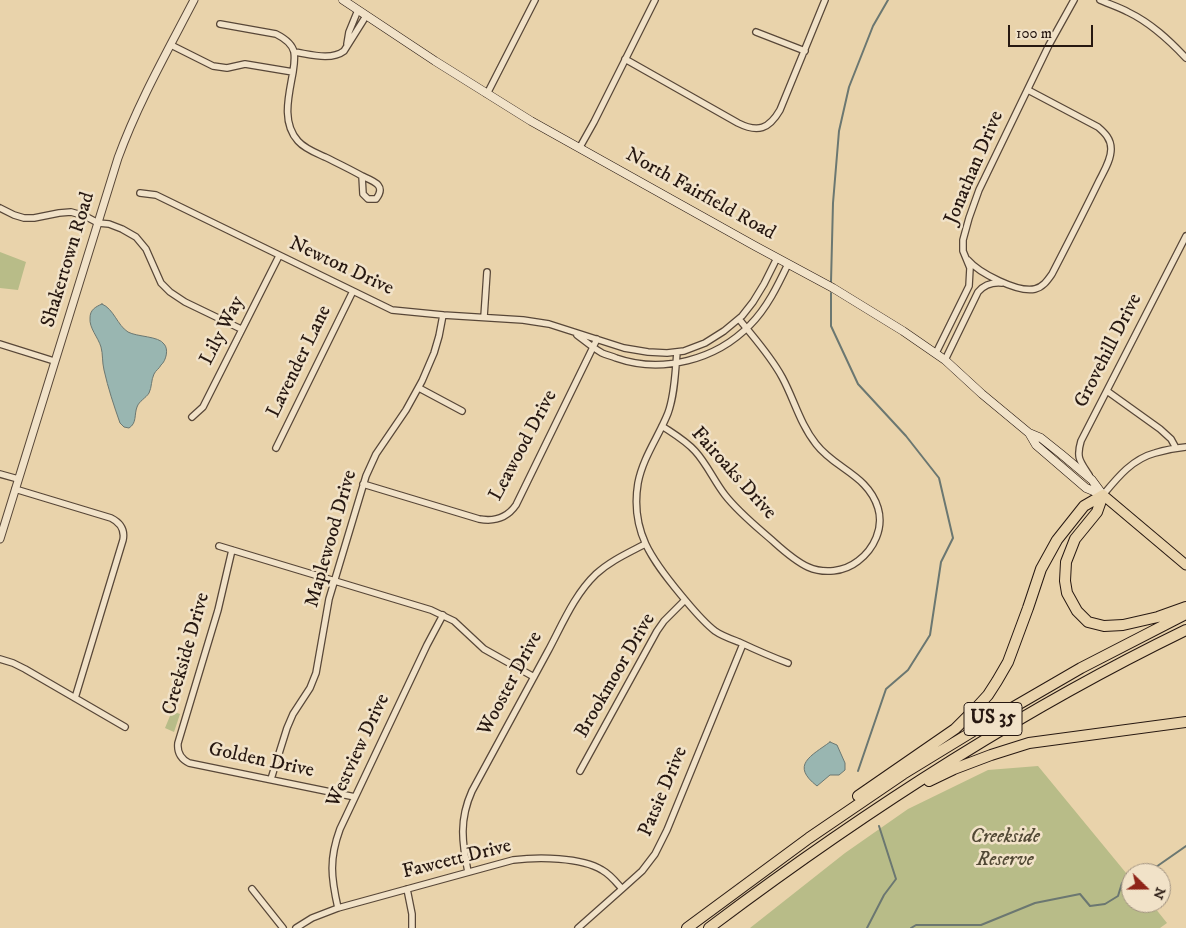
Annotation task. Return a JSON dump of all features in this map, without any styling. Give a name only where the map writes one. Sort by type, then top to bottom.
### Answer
[{"type":"highway","points":[[1103,495],[1097,512],[1075,539],[1066,562],[1065,580],[1067,593],[1077,611],[1088,622],[1104,626],[1123,625],[1158,617],[1186,607]]},
{"type":"highway","points":[[808,838],[848,803],[955,729],[982,701],[1008,662],[1041,569],[1057,540],[1084,506],[1103,495]]},
{"type":"highway","name":"US 35","points":[[687,928],[808,838],[903,774],[1081,668],[1186,614]]},
{"type":"highway","name":"US 35","points":[[710,928],[772,880],[938,769],[1075,688],[1186,630]]},
{"type":"highway","points":[[881,806],[954,769],[1029,743],[1186,722]]},
{"type":"main road","name":"North Fairfield Road","points":[[343,0],[531,121],[833,288],[903,331],[945,360],[1029,433],[1041,438],[1092,480],[1103,495],[1186,565]]},
{"type":"main road","name":"North Fairfield Road","points":[[1029,433],[1036,445],[1086,488],[1103,495]]},
{"type":"street","name":"Shakertown Road","points":[[0,540],[118,158],[146,90],[194,0]]},
{"type":"street","points":[[487,94],[535,0]]},
{"type":"street","points":[[580,147],[655,0]]},
{"type":"street","points":[[625,59],[745,126],[764,128],[776,118],[780,110],[825,0]]},
{"type":"street","name":"Jonathan Drive","points":[[936,354],[969,286],[970,272],[962,242],[969,218],[988,171],[1056,32],[1074,0]]},
{"type":"street","points":[[1100,0],[1129,12],[1146,23],[1165,37],[1186,58]]},
{"type":"street","points":[[347,46],[349,32],[358,10]]},
{"type":"street","points":[[294,52],[331,56],[339,55],[344,51],[366,16]]},
{"type":"street","points":[[220,24],[276,34],[288,42],[294,52],[287,108],[290,125],[298,141],[306,148],[362,176]]},
{"type":"street","points":[[756,32],[804,51]]},
{"type":"street","points":[[171,44],[213,66],[227,68],[245,64],[293,72]]},
{"type":"street","points":[[967,258],[978,269],[1005,283],[1021,289],[1030,290],[1039,287],[1048,280],[1109,160],[1111,145],[1109,138],[1098,126],[1028,90]]},
{"type":"street","name":"Newton Drive","points":[[140,193],[156,195],[392,310],[540,322],[638,351],[677,353],[704,343],[724,331],[739,319],[752,302],[764,284],[777,258]]},
{"type":"street","points":[[0,208],[24,218],[43,217],[59,212],[71,212],[85,216],[98,223],[109,224],[122,229],[136,237],[146,249],[161,283],[170,292],[241,329]]},
{"type":"street","name":"Grovehill Drive","points":[[1092,480],[1079,460],[1078,452],[1081,441],[1186,236]]},
{"type":"street","name":"Lily Way","points":[[192,417],[203,407],[279,256]]},
{"type":"street","name":"Newton Drive","points":[[571,331],[602,353],[632,362],[676,364],[696,359],[731,341],[747,328],[758,316],[771,296],[788,264]]},
{"type":"street","points":[[484,318],[487,272]]},
{"type":"street","points":[[945,360],[978,292],[990,284],[1005,283]]},
{"type":"street","name":"Lavender Lane","points":[[276,448],[353,291]]},
{"type":"street","name":"Maplewood Drive","points":[[272,779],[287,728],[310,688],[316,673],[334,580],[363,484],[376,454],[406,410],[418,388],[434,353],[443,315]]},
{"type":"street","name":"Fairoaks Drive","points":[[662,426],[681,438],[695,451],[719,488],[737,509],[800,563],[820,570],[838,570],[855,564],[869,551],[876,539],[880,516],[871,492],[862,482],[828,457],[816,445],[799,417],[775,364],[739,319]]},
{"type":"street","name":"Leawood Drive","points":[[363,484],[479,520],[494,520],[504,516],[516,505],[597,339]]},
{"type":"street","points":[[0,344],[54,361]]},
{"type":"street","points":[[677,353],[670,407],[642,469],[636,494],[638,522],[645,544],[649,554],[660,569],[685,600],[715,631],[788,663]]},
{"type":"street","points":[[418,388],[462,411]]},
{"type":"street","points":[[1108,391],[1160,429],[1171,439],[1176,448]]},
{"type":"street","points":[[1103,495],[1134,463],[1152,453],[1186,447]]},
{"type":"street","points":[[0,474],[18,480]]},
{"type":"street","points":[[16,488],[111,518],[117,521],[124,533],[75,698]]},
{"type":"street","name":"Wooster Drive","points":[[468,872],[462,834],[467,804],[534,677],[576,600],[587,584],[596,574],[613,562],[645,544]]},
{"type":"street","points":[[219,546],[407,602],[442,615],[454,621],[484,649],[534,677]]},
{"type":"street","name":"Creekside Drive","points":[[190,762],[184,760],[180,755],[178,743],[218,610],[232,550]]},
{"type":"street","name":"Brookmoor Drive","points":[[580,771],[657,631],[664,621],[685,600]]},
{"type":"street","name":"Westview Drive","points":[[338,908],[333,880],[335,843],[442,615]]},
{"type":"street","name":"Patsie Drive","points":[[578,928],[622,890],[642,870],[654,854],[662,840],[744,644]]},
{"type":"street","points":[[0,659],[26,669],[125,727]]},
{"type":"street","name":"Golden Drive","points":[[190,762],[355,797]]},
{"type":"street","name":"Fawcett Drive","points":[[296,928],[312,918],[338,908],[508,861],[540,859],[580,862],[601,869],[622,890]]},
{"type":"street","points":[[252,889],[283,928]]},
{"type":"street","points":[[407,889],[412,914],[412,928]]},
{"type":"green space","points":[[0,252],[26,262],[18,290],[0,288]]},
{"type":"green space","points":[[172,711],[180,714],[174,732],[165,728]]},
{"type":"green space","name":"Creekside Reserve","points":[[1038,766],[1121,867],[1121,913],[1159,913],[1167,923],[1160,928],[750,928],[845,853],[908,809],[988,770]]},
{"type":"water","points":[[102,304],[110,310],[128,332],[158,339],[166,346],[164,361],[154,374],[149,393],[138,405],[134,421],[129,428],[124,427],[120,423],[103,367],[101,347],[90,322],[92,311]]},
{"type":"water","points":[[830,742],[837,745],[845,763],[845,770],[839,775],[830,775],[817,786],[809,779],[804,767],[810,757]]},
{"type":"waterway","points":[[831,282],[833,203],[839,131],[849,87],[873,26],[888,0]]},
{"type":"waterway","points":[[831,293],[831,326],[858,384],[906,436],[939,478],[953,538],[941,562],[930,635],[908,670],[886,689],[858,771]]},
{"type":"waterway","points":[[867,928],[884,895],[896,879],[879,826]]},
{"type":"waterway","points":[[1162,863],[1186,846]]},
{"type":"waterway","points":[[911,928],[916,925],[981,925],[1035,903],[1080,894],[1090,906],[1105,904],[1118,896],[1121,886]]}]
